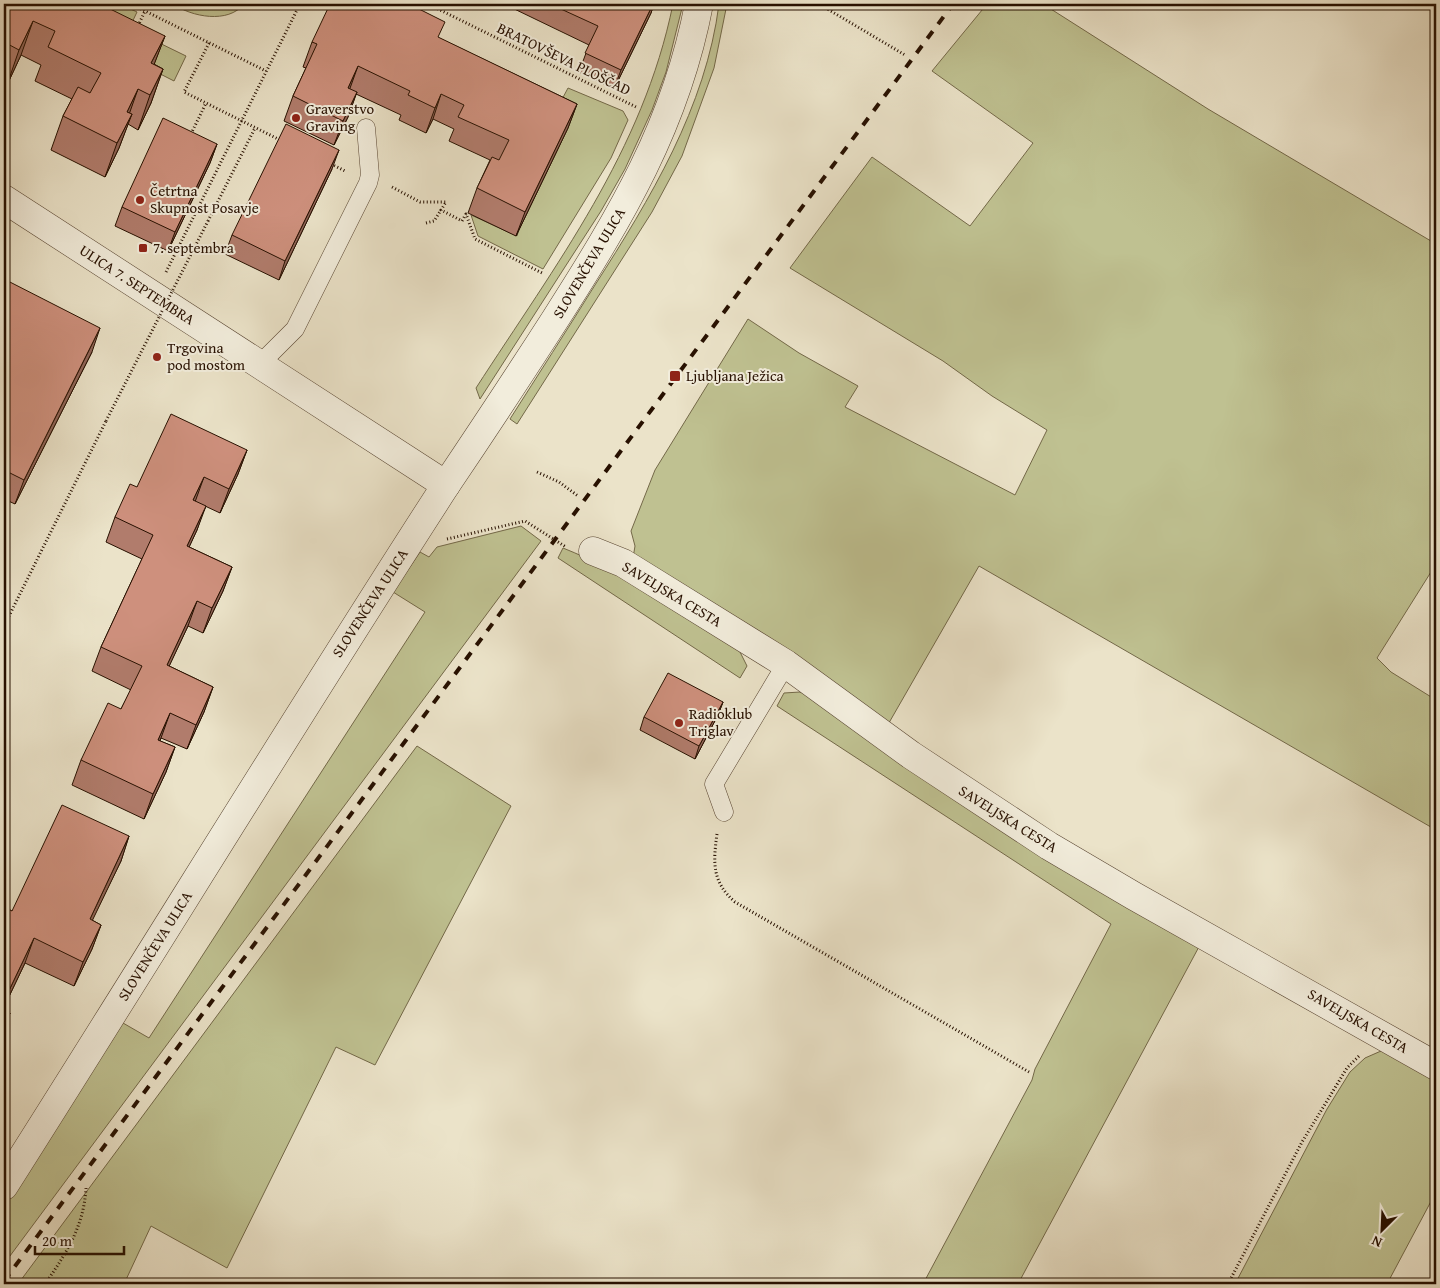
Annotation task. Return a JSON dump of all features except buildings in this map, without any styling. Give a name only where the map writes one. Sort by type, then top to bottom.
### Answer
[{"type":"street","name":"SLOVENČEVA ULICA","points":[[4,1186],[110,1020],[271,757],[602,246],[639,180],[674,101],[691,43],[699,4]]},
{"type":"street","name":"ULICA 7. SEPTEMBRA","points":[[4,199],[446,485]]},
{"type":"street","name":"SAVELJSKA CESTA","points":[[593,552],[623,563],[786,664],[911,755],[1050,846],[1134,896],[1436,1066]]},
{"type":"lane","points":[[260,364],[295,329],[369,179],[366,128]]},
{"type":"lane","points":[[724,812],[714,784],[786,664]]},
{"type":"path","points":[[131,4],[266,71]]},
{"type":"path","points":[[154,296],[300,4]]},
{"type":"path","name":"BRATOVŠEVA PLOŠČAD","points":[[429,4],[636,107]]},
{"type":"path","points":[[819,4],[905,55]]},
{"type":"path","points":[[135,34],[145,11]]},
{"type":"path","points":[[209,43],[184,92],[290,144]]},
{"type":"path","points":[[187,142],[206,103]]},
{"type":"path","points":[[4,626],[255,128]]},
{"type":"path","points":[[325,162],[420,202],[446,202],[434,221],[426,223]]},
{"type":"path","points":[[441,210],[462,221],[466,214],[475,239],[544,274]]},
{"type":"path","points":[[537,472],[578,496]]},
{"type":"path","points":[[412,537],[430,549],[444,540],[525,521],[564,547],[593,552]]},
{"type":"path","points":[[724,812],[717,832],[714,857],[717,876],[723,892],[735,902],[1029,1072]]},
{"type":"path","points":[[1228,1284],[1302,1142],[1347,1068],[1381,1034]]},
{"type":"path","points":[[45,1284],[72,1243],[78,1230],[86,1188]]},
{"type":"green space","points":[[74,4],[120,4],[137,12],[127,33]]},
{"type":"green space","points":[[173,4],[244,4],[229,14],[210,16],[190,12]]},
{"type":"green space","points":[[673,4],[683,4],[666,72],[652,110],[625,169],[601,211],[480,399],[476,388],[566,251],[619,157],[641,109],[659,58]]},
{"type":"green space","points":[[719,4],[727,4],[714,68],[682,156],[652,212],[517,424],[510,419],[616,252],[673,151],[702,79],[712,42]]},
{"type":"green space","points":[[987,4],[1043,4],[1208,109],[1436,244],[1436,564],[1377,658],[1391,672],[1436,700],[1436,830],[979,566],[886,728],[633,558],[635,546],[631,531],[655,470],[748,319],[799,353],[858,386],[845,407],[1015,495],[1047,430],[992,396],[943,361],[790,268],[872,157],[970,226],[1033,143],[932,71]]},
{"type":"green space","points":[[143,35],[186,56],[174,81],[131,59]]},
{"type":"green space","points":[[568,88],[623,111],[628,120],[611,158],[543,269],[478,236],[471,215],[517,236],[551,120]]},
{"type":"green space","points":[[521,526],[541,541],[4,1264],[4,1198],[115,1026],[123,1023],[149,1038],[425,612],[393,592],[420,552],[429,557],[437,547]]},
{"type":"green space","points":[[563,548],[609,569],[675,608],[739,650],[747,666],[740,678],[558,558]]},
{"type":"green space","points":[[800,692],[822,701],[1201,943],[1018,1284],[923,1284],[1032,1080],[1035,1069],[1111,924],[777,706],[784,693]]},
{"type":"green space","points":[[417,746],[511,806],[375,1065],[336,1047],[227,1268],[151,1226],[124,1284],[18,1284]]},
{"type":"green space","points":[[1381,1051],[1399,1056],[1436,1076],[1436,1192],[1387,1284],[1235,1284],[1327,1109],[1350,1072],[1365,1058]]},
{"type":"railway","points":[[4,1281],[953,4]]},
{"type":"place","name":"Graverstvo Graving","points":[[296,118]]},
{"type":"place","name":"Četrtna Skupnost Posavje","points":[[140,200]]},
{"type":"place","name":"7. septembra","points":[[143,248]]},
{"type":"place","name":"Trgovina pod mostom","points":[[157,357]]},
{"type":"place","name":"Ljubljana Ježica","points":[[675,376]]},
{"type":"place","name":"Radioklub Triglav","points":[[679,723]]}]
